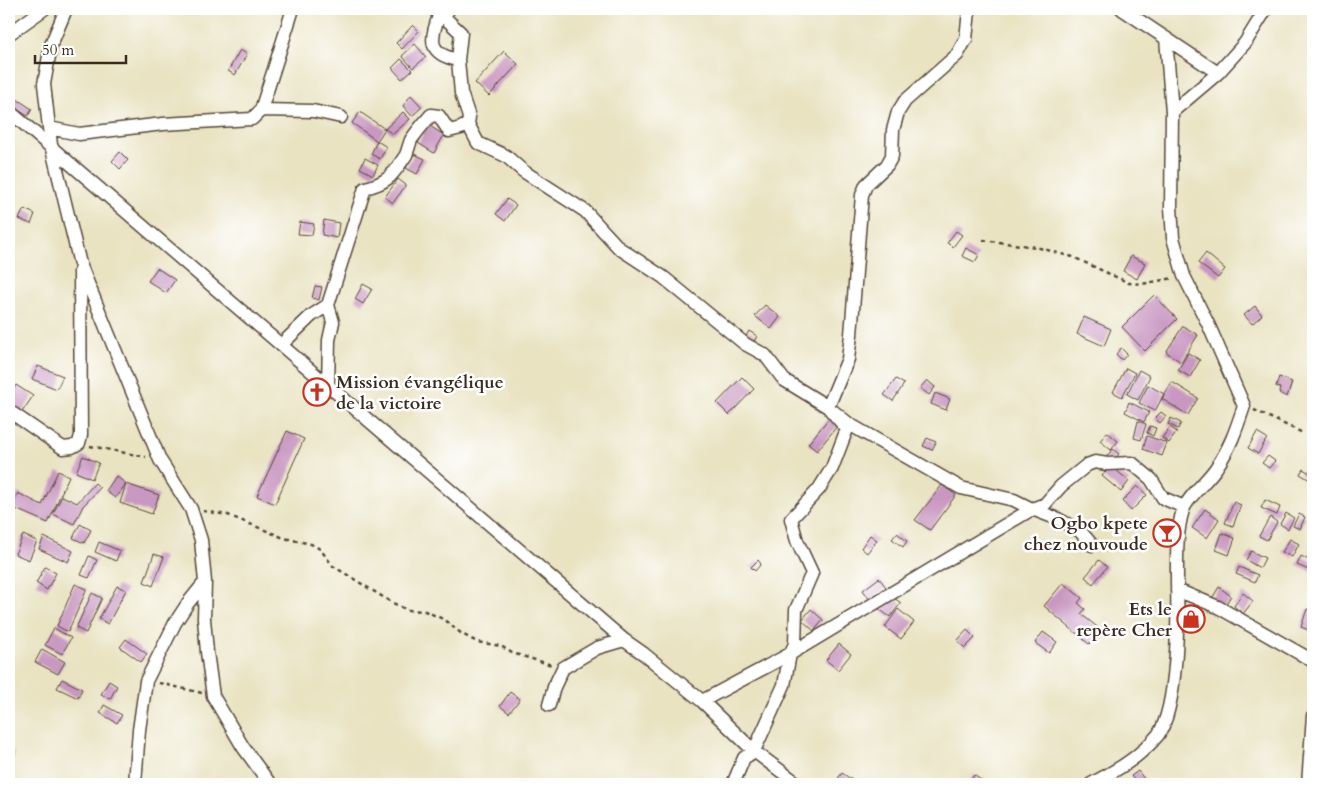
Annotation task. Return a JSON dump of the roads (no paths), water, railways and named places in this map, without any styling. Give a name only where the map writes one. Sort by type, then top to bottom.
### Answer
[{"type":"street","points":[[9,34],[44,9]]},
{"type":"street","points":[[66,9],[51,45],[44,84],[51,146],[80,264],[160,460],[191,509],[201,540],[206,582],[204,619],[213,696],[243,747],[270,784]]},
{"type":"street","points":[[50,128],[79,134],[163,124],[252,119],[261,110],[293,9]]},
{"type":"street","points":[[828,407],[848,358],[862,195],[866,185],[887,165],[892,156],[893,130],[898,112],[905,100],[956,55],[966,39],[969,11],[971,9]]},
{"type":"street","points":[[1122,9],[1218,74]]},
{"type":"street","points":[[1172,112],[1218,74],[1245,43],[1266,9]]},
{"type":"street","points":[[458,60],[444,58],[434,47],[431,34],[442,13],[461,33],[458,60],[461,93],[469,118],[468,124],[478,143],[506,156],[523,171],[585,211],[619,248],[663,277],[745,344],[766,355],[784,380],[828,407],[849,424],[961,488],[1014,500],[1058,519],[1080,531],[1092,545]]},
{"type":"street","points":[[1091,784],[1130,763],[1158,734],[1167,716],[1175,659],[1178,590],[1177,556],[1180,521],[1184,507],[1215,469],[1233,439],[1244,406],[1209,326],[1184,276],[1173,238],[1171,207],[1172,112],[1166,38]]},
{"type":"street","points":[[261,110],[313,110],[341,117]]},
{"type":"street","points":[[9,111],[624,640],[702,701],[748,751],[798,784]]},
{"type":"street","points":[[328,386],[329,340],[333,322],[328,305],[365,188],[379,184],[392,176],[406,154],[411,141],[431,116],[440,116],[450,131],[468,124]]},
{"type":"street","points":[[9,411],[63,448],[72,447],[79,443],[81,435],[79,364],[80,264]]},
{"type":"street","points":[[281,345],[311,316],[328,305]]},
{"type":"street","points":[[733,784],[748,751],[784,685],[790,654],[795,644],[796,610],[812,573],[796,541],[791,519],[819,489],[832,468],[847,429],[828,407]]},
{"type":"street","points":[[702,701],[790,654],[1032,509],[1045,504],[1061,486],[1087,465],[1096,462],[1107,464],[1132,463],[1151,479],[1163,498],[1184,507]]},
{"type":"street","points":[[135,784],[139,730],[146,681],[175,623],[188,603],[206,582]]},
{"type":"street","points":[[1178,590],[1218,607],[1313,661]]},
{"type":"street","points":[[549,705],[554,687],[563,668],[597,648],[624,640]]},
{"type":"street","points":[[1308,784],[1313,716]]},
{"type":"place","name":"Mission évangélique de la victoire","points":[[317,392]]},
{"type":"place","name":"Ogbo kpete chez nouvoude","points":[[1167,533]]},
{"type":"place","name":"Ets le repère Cher","points":[[1191,619]]}]
